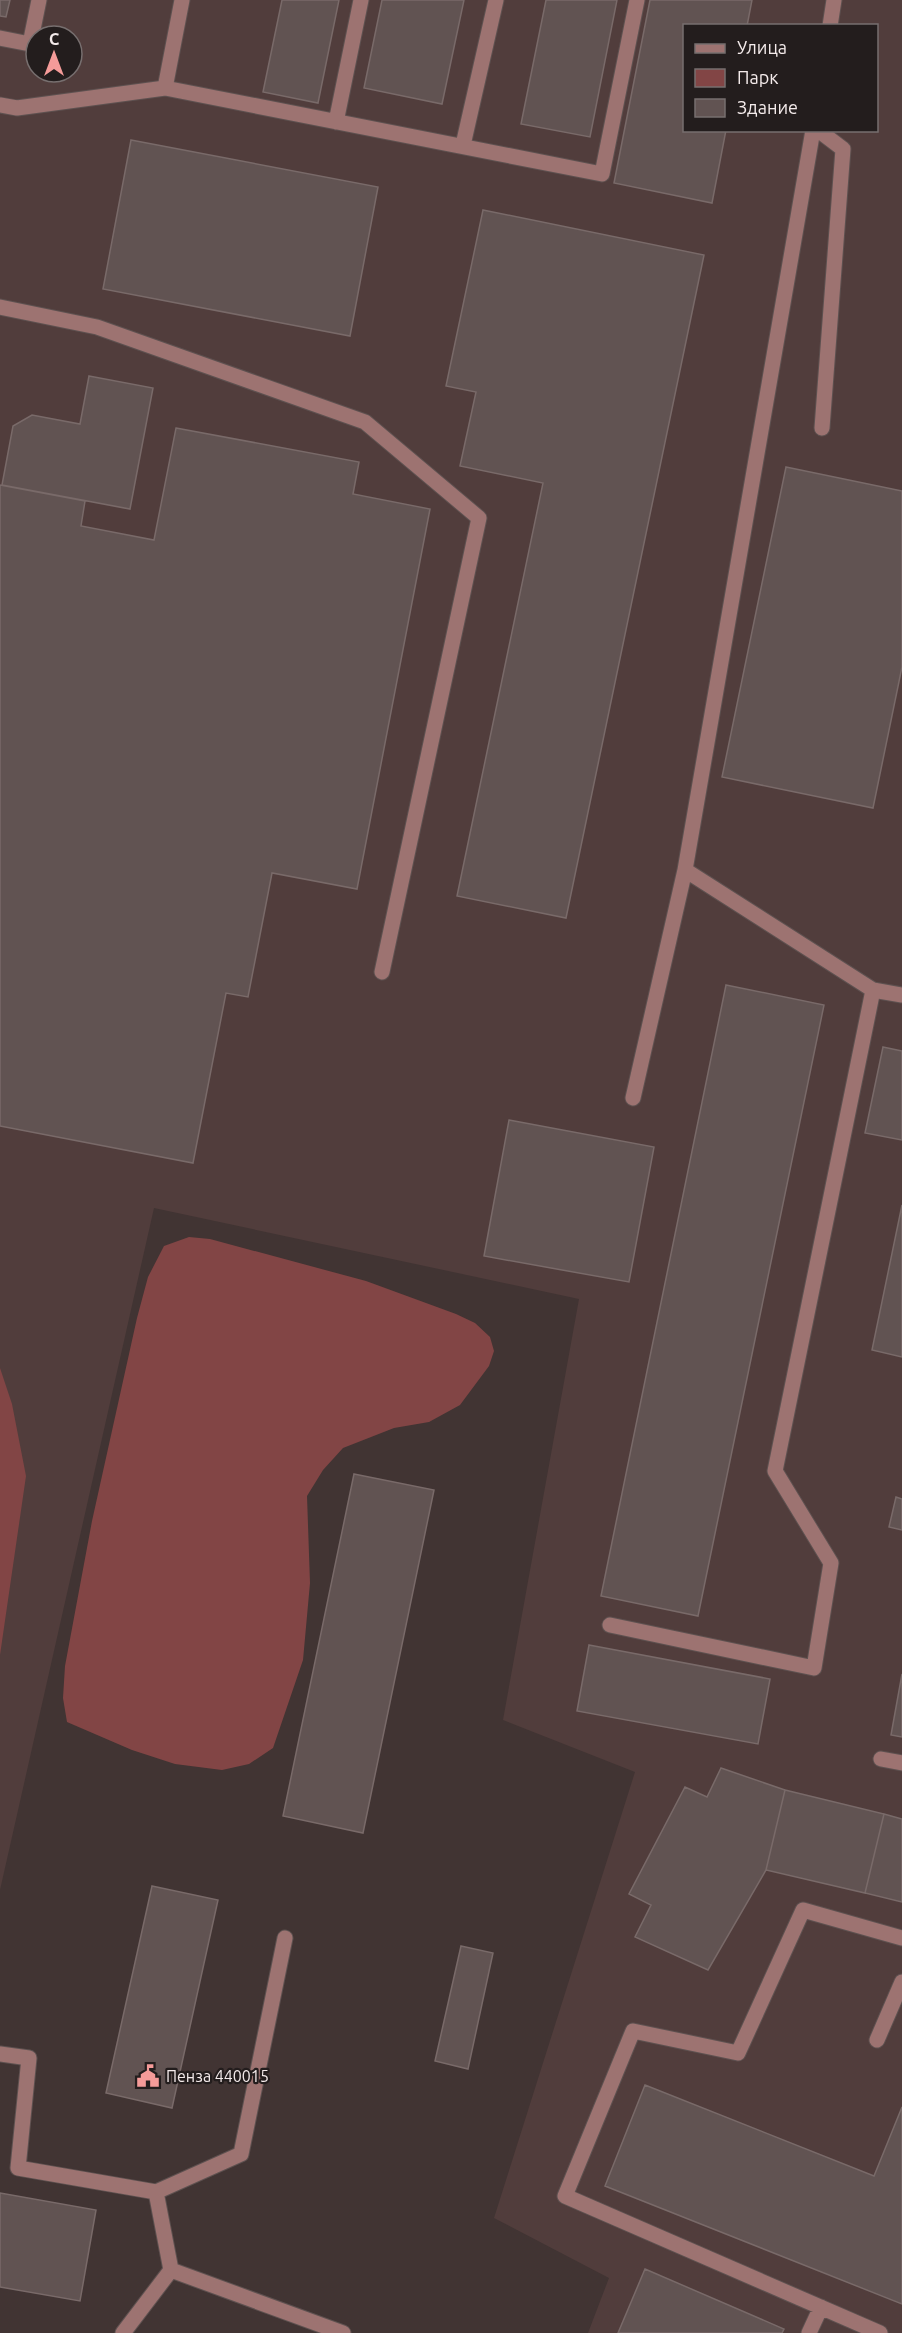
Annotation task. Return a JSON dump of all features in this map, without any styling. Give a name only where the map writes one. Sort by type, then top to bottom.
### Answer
[{"type":"lane","points":[[0,38],[30,44],[39,0]]},
{"type":"lane","points":[[165,88],[182,0]]},
{"type":"lane","points":[[336,122],[361,0]]},
{"type":"lane","points":[[463,145],[496,0]]},
{"type":"lane","points":[[0,105],[17,108],[165,88],[602,174],[637,0]]},
{"type":"lane","points":[[830,24],[834,0]]},
{"type":"lane","points":[[633,1098],[685,870],[816,132]]},
{"type":"lane","points":[[819,132],[843,150],[822,428]]},
{"type":"lane","points":[[0,307],[97,327],[365,422],[479,518],[382,972]]},
{"type":"lane","points":[[685,870],[873,990],[902,995]]},
{"type":"lane","points":[[610,1626],[814,1668],[831,1563],[775,1471],[873,990]]},
{"type":"lane","points":[[881,1759],[902,1763]]},
{"type":"lane","points":[[880,2333],[566,2196],[633,2031],[738,2053],[803,1910],[902,1938]]},
{"type":"lane","points":[[0,2054],[29,2058],[18,2168],[156,2192],[241,2154],[285,1938]]},
{"type":"lane","points":[[878,2040],[902,1982]]},
{"type":"lane","points":[[123,2333],[171,2270],[156,2192]]},
{"type":"lane","points":[[171,2270],[343,2333]]},
{"type":"lane","points":[[809,2333],[821,2307]]},
{"type":"shaded area","points":[[0,0],[902,0],[902,2333],[588,2333],[609,2278],[494,2218],[635,1772],[503,1720],[579,1299],[154,1208],[0,1890]]},
{"type":"green space","points":[[189,1237],[210,1239],[366,1281],[456,1314],[475,1323],[490,1337],[494,1351],[489,1366],[460,1405],[429,1422],[394,1428],[343,1448],[323,1470],[307,1496],[310,1583],[303,1660],[273,1748],[249,1764],[222,1770],[175,1764],[132,1750],[67,1722],[63,1698],[65,1666],[92,1521],[148,1277],[164,1246]]},
{"type":"green space","points":[[0,1368],[12,1404],[26,1476],[0,1655]]},
{"type":"building","points":[[0,0],[10,0],[6,17],[0,16]]},
{"type":"building","points":[[282,0],[339,0],[318,103],[263,92]]},
{"type":"building","points":[[382,0],[464,0],[442,104],[364,88]]},
{"type":"building","points":[[546,0],[617,0],[590,137],[521,124]]},
{"type":"building","points":[[650,0],[752,0],[747,24],[683,24],[683,132],[726,132],[712,203],[614,183]]},
{"type":"building","points":[[131,140],[378,187],[350,336],[103,289]]},
{"type":"building","points":[[483,210],[704,255],[566,918],[457,896],[543,483],[460,466],[476,392],[446,386]]},
{"type":"building","points":[[89,376],[153,388],[130,509],[2,485],[13,426],[32,415],[80,424]]},
{"type":"building","points":[[176,428],[359,462],[353,494],[430,509],[357,889],[272,873],[248,997],[226,993],[193,1163],[0,1126],[0,485],[85,501],[81,526],[154,540]]},
{"type":"building","points":[[786,467],[902,491],[902,667],[873,808],[722,777]]},
{"type":"building","points":[[726,985],[824,1005],[698,1616],[601,1596]]},
{"type":"building","points":[[883,1047],[902,1051],[902,1140],[865,1133]]},
{"type":"building","points":[[509,1120],[654,1147],[629,1282],[484,1256]]},
{"type":"building","points":[[902,1205],[902,1357],[872,1350]]},
{"type":"building","points":[[354,1474],[434,1490],[363,1833],[283,1816]]},
{"type":"building","points":[[896,1497],[902,1499],[902,1530],[889,1527]]},
{"type":"building","points":[[589,1645],[770,1679],[758,1744],[577,1711]]},
{"type":"building","points":[[902,1674],[902,1737],[891,1735]]},
{"type":"building","points":[[721,1768],[785,1790],[766,1870],[708,1970],[635,1937],[651,1905],[629,1894],[685,1787],[707,1797]]},
{"type":"building","points":[[785,1790],[884,1814],[865,1893],[766,1870]]},
{"type":"building","points":[[884,1814],[902,1819],[902,1902],[865,1893]]},
{"type":"building","points":[[152,1886],[218,1900],[172,2108],[106,2093]]},
{"type":"building","points":[[461,1946],[493,1953],[468,2069],[435,2061]]},
{"type":"building","points":[[645,2085],[874,2176],[902,2107],[902,2304],[605,2186]]},
{"type":"building","points":[[0,2193],[96,2210],[80,2301],[0,2287]]},
{"type":"building","points":[[645,2269],[784,2329],[782,2333],[618,2333]]},
{"type":"place","name":"Пенза 440015","points":[[148,2076]]}]
